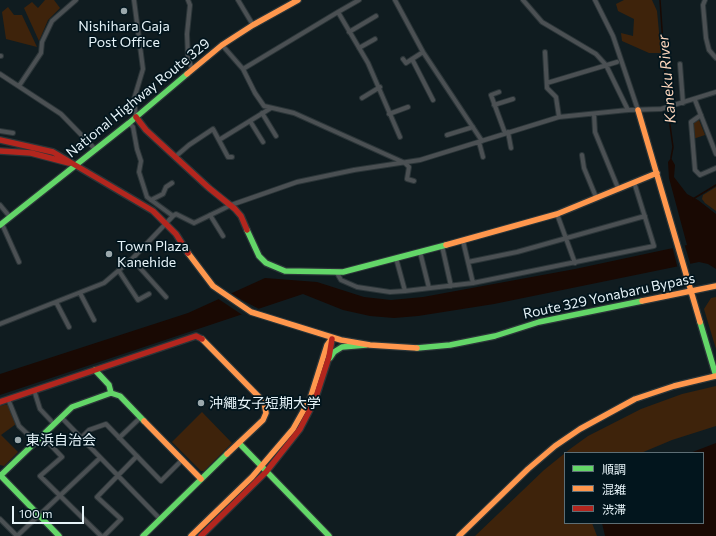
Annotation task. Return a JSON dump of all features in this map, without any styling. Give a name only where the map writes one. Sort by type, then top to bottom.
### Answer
[{"type":"main road","name":"National Highway Route 329","points":[[1,225],[130,123],[222,45],[291,2],[298,0]]},
{"type":"main road","points":[[459,536],[537,461],[580,429],[619,406],[651,393],[716,376],[638,110]]},
{"type":"main road","points":[[136,117],[146,130],[241,216],[254,248],[266,263],[285,271],[337,273],[463,241],[557,214],[657,173]]},
{"type":"main road","name":"Route 329 Yonabaru Bypass","points":[[0,140],[44,149],[75,165],[145,206],[166,223],[180,238],[199,269],[220,292],[251,312],[332,338],[370,345],[409,346],[418,348],[450,345],[495,336],[538,322],[716,286]]},
{"type":"main road","name":"Route 329 Yonabaru Bypass","points":[[0,151],[31,153],[75,165]]},
{"type":"main road","points":[[0,402],[196,336],[200,337],[264,402],[266,408],[264,418],[143,536]]},
{"type":"main road","points":[[201,536],[266,472],[304,424],[315,400],[332,346],[332,338]]},
{"type":"main road","points":[[191,536],[262,467],[287,438],[302,414],[313,391],[327,345],[332,338]]},
{"type":"main road","points":[[325,366],[338,349],[346,346],[356,347],[370,345]]},
{"type":"main road","points":[[95,370],[109,385],[110,393]]},
{"type":"main road","points":[[57,535],[39,514],[0,475],[54,424],[78,404],[110,393],[120,396],[201,479]]},
{"type":"main road","points":[[239,443],[329,536]]},
{"type":"street","points":[[19,86],[42,53],[42,42],[52,21],[76,0]]},
{"type":"street","points":[[134,0],[143,69],[134,99],[136,117]]},
{"type":"street","points":[[188,0],[190,5],[186,34],[188,58],[192,70]]},
{"type":"street","points":[[238,0],[253,25]]},
{"type":"street","points":[[243,69],[360,0]]},
{"type":"street","points":[[395,0],[423,52],[481,142],[483,157]]},
{"type":"street","points":[[523,0],[542,22],[596,54],[606,65],[628,110]]},
{"type":"street","points":[[595,0],[613,36],[638,110]]},
{"type":"street","points":[[705,0],[706,38],[709,50],[716,58]]},
{"type":"street","points":[[338,12],[360,48],[380,87],[389,114],[400,137]]},
{"type":"street","points":[[350,32],[376,16]]},
{"type":"street","points":[[360,48],[375,39]]},
{"type":"street","points":[[222,45],[243,69],[259,100],[264,106],[294,113],[405,163],[409,167],[407,179],[414,181]]},
{"type":"street","points":[[403,59],[406,64],[423,52]]},
{"type":"street","points":[[545,52],[547,88],[556,97],[559,117]]},
{"type":"street","points":[[412,59],[433,100]]},
{"type":"street","points":[[540,59],[546,59]]},
{"type":"street","points":[[546,83],[617,62]]},
{"type":"street","points":[[680,64],[683,103]]},
{"type":"street","points":[[0,74],[61,114],[96,150]]},
{"type":"street","points":[[362,98],[380,87]]},
{"type":"street","points":[[499,92],[491,96],[511,148]]},
{"type":"street","points":[[0,324],[80,294],[104,283],[132,259],[173,216],[180,214],[194,223],[231,206],[297,182],[354,170],[405,163],[481,142],[559,117],[628,110],[661,109],[695,100],[716,92]]},
{"type":"street","points":[[494,105],[512,99]]},
{"type":"street","points":[[695,100],[716,154]]},
{"type":"street","points":[[389,114],[408,107]]},
{"type":"street","points":[[219,140],[271,108]]},
{"type":"street","points":[[262,114],[276,136]]},
{"type":"street","points":[[594,114],[595,132],[618,188]]},
{"type":"street","points":[[701,115],[691,122],[695,170],[700,175],[716,168]]},
{"type":"street","points":[[250,121],[263,142]]},
{"type":"street","points":[[130,123],[133,127],[137,149],[142,161],[139,172],[147,197],[173,216]]},
{"type":"street","points":[[447,135],[473,128]]},
{"type":"street","points":[[176,157],[188,145],[213,129],[230,157],[223,160]]},
{"type":"street","points":[[0,131],[13,133]]},
{"type":"street","points":[[582,155],[584,168],[596,198]]},
{"type":"street","points":[[337,273],[341,280],[356,287],[390,292],[405,291],[474,283],[654,246],[634,182]]},
{"type":"street","points":[[151,200],[158,198],[163,194],[166,188],[172,183]]},
{"type":"street","points":[[0,205],[10,217]]},
{"type":"street","points":[[557,214],[575,263]]},
{"type":"street","points":[[210,215],[223,236]]},
{"type":"street","points":[[468,262],[517,252],[645,216]]},
{"type":"street","points":[[1,225],[19,262]]},
{"type":"street","points":[[463,241],[474,283]]},
{"type":"street","points":[[442,246],[451,286]]},
{"type":"street","points":[[420,252],[429,288]]},
{"type":"street","points":[[396,258],[405,291]]},
{"type":"street","points":[[132,259],[166,297]]},
{"type":"street","points":[[119,271],[138,300],[149,294]]},
{"type":"street","points":[[80,294],[94,320]]},
{"type":"street","points":[[56,302],[69,327]]},
{"type":"street","points":[[34,390],[40,410],[54,424]]},
{"type":"street","points":[[8,399],[19,426],[36,442]]},
{"type":"street","points":[[62,417],[117,476],[160,519]]},
{"type":"street","points":[[119,438],[140,417]]},
{"type":"street","points":[[81,438],[89,430],[106,424],[161,481],[182,460]]},
{"type":"street","points":[[42,436],[62,457],[40,476],[102,536],[121,519],[97,497],[137,456]]},
{"type":"street","points":[[0,519],[17,536],[100,458]]},
{"type":"shaded area","points":[[45,0],[54,0],[60,8],[48,20],[39,41],[24,8],[32,2],[38,8]]},
{"type":"shaded area","points":[[624,0],[652,0],[657,11],[661,53],[649,53],[622,41],[621,33],[633,36],[634,19],[618,11],[616,4]]},
{"type":"shaded area","points":[[8,7],[14,15],[22,15],[37,47],[6,39],[2,12]]},
{"type":"shaded area","points":[[699,120],[705,135],[693,139],[693,122]]},
{"type":"shaded area","points":[[671,158],[675,165],[674,177],[687,194],[698,200],[716,214],[716,269],[708,264],[699,262],[494,304],[418,316],[394,318],[370,316],[343,310],[303,294],[0,395],[0,374],[188,313],[265,278],[317,282],[364,297],[391,300],[423,297],[575,269],[687,245],[669,178],[668,162]]},
{"type":"shaded area","points":[[716,187],[716,211],[702,199],[703,195]]},
{"type":"shaded area","points":[[716,297],[716,349],[704,309],[711,298]]},
{"type":"shaded area","points":[[716,386],[716,426],[672,440],[643,452],[566,452],[588,436],[641,409],[682,394]]},
{"type":"shaded area","points":[[8,404],[16,424],[1,435],[18,452],[4,466],[0,465],[0,406]]},
{"type":"shaded area","points":[[202,412],[232,443],[204,471],[201,471],[172,442]]},
{"type":"shaded area","points":[[716,443],[716,536],[605,536],[602,524],[704,524],[704,452],[693,452]]},
{"type":"shaded area","points":[[564,454],[564,524],[592,524],[597,536],[475,536],[544,470]]},
{"type":"pier","points":[[684,243],[691,266],[678,269],[672,246]]},
{"type":"pier","points":[[229,292],[259,309],[244,316],[217,298]]},
{"type":"waterway","name":"Kaneku River","points":[[660,0],[667,103],[673,147],[671,158]]},
{"type":"waterway","points":[[693,199],[716,185]]},
{"type":"traffic: fast","points":[[0,225],[129,123],[187,74]]},
{"type":"traffic: fast","points":[[247,230],[259,256],[266,263],[285,271],[343,272],[446,245]]},
{"type":"traffic: fast","points":[[417,348],[450,345],[495,336],[539,322],[642,301]]},
{"type":"traffic: fast","points":[[700,322],[716,376]]},
{"type":"traffic: fast","points":[[330,358],[334,352],[342,347],[366,345]]},
{"type":"traffic: fast","points":[[95,370],[109,385],[111,393]]},
{"type":"traffic: fast","points":[[0,476],[72,407],[111,393],[120,396],[144,421]]},
{"type":"traffic: fast","points":[[239,443],[329,536]]},
{"type":"traffic: fast","points":[[143,536],[227,454]]},
{"type":"traffic: fast","points":[[0,475],[59,536]]},
{"type":"traffic: slow","points":[[187,74],[222,45],[253,25],[298,0]]},
{"type":"traffic: slow","points":[[638,110],[700,322]]},
{"type":"traffic: slow","points":[[446,245],[557,214],[657,173]]},
{"type":"traffic: slow","points":[[188,253],[213,286],[251,312],[341,340],[370,345],[417,348]]},
{"type":"traffic: slow","points":[[642,301],[716,286]]},
{"type":"traffic: slow","points":[[191,536],[252,477],[293,429],[310,399],[327,345],[332,338]]},
{"type":"traffic: slow","points":[[202,339],[264,402],[266,413],[263,420],[227,454]]},
{"type":"traffic: slow","points":[[459,536],[528,469],[555,446],[580,429],[635,399],[674,386],[716,376]]},
{"type":"traffic: slow","points":[[144,421],[201,479]]},
{"type":"traffic: jam","points":[[136,117],[146,130],[209,188],[235,209],[241,216],[247,230]]},
{"type":"traffic: jam","points":[[0,140],[53,152],[153,211],[176,234],[188,253]]},
{"type":"traffic: jam","points":[[0,151],[31,153],[69,163]]},
{"type":"traffic: jam","points":[[0,402],[196,336],[202,339]]},
{"type":"traffic: jam","points":[[201,536],[266,472],[300,429],[315,400],[329,357],[332,339]]},
{"type":"place","name":"Nishihara Gaja Post Office","points":[[124,11]]},
{"type":"place","name":"Town Plaza Kanehide","points":[[109,254]]},
{"type":"place","name":"沖繩女子短期大学","points":[[201,403]]},
{"type":"place","name":"東浜自治会","points":[[18,440]]}]
